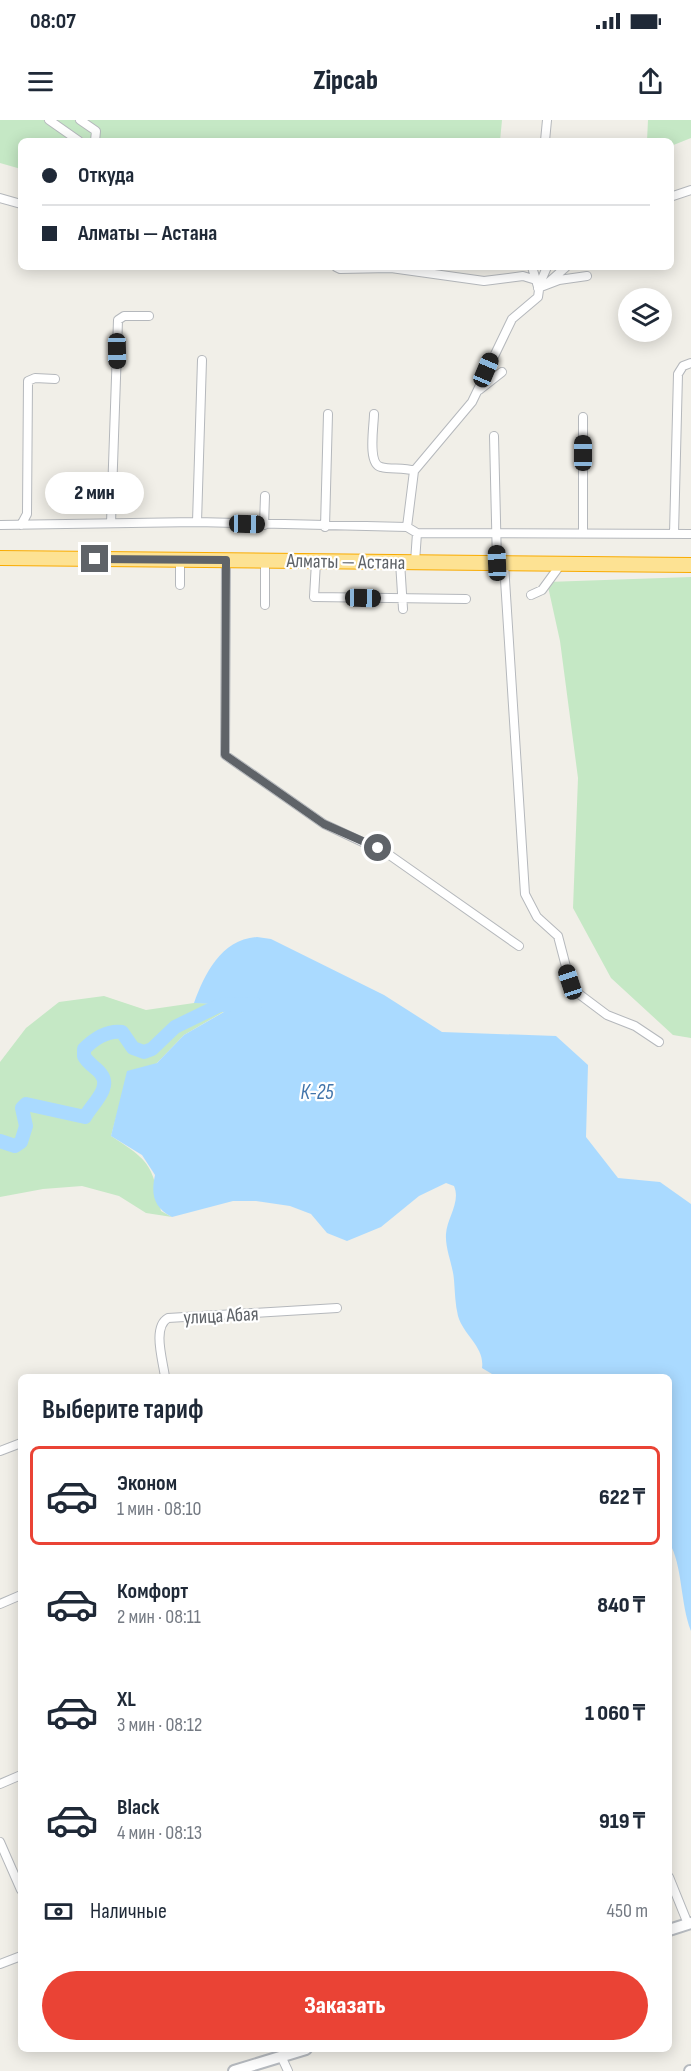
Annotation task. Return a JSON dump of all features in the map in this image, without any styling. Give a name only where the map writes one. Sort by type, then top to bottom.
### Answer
[{"type":"highway","name":"Алматы — Астана","points":[[0,558],[691,565]]},
{"type":"street","points":[[49,120],[75,138]]},
{"type":"street","points":[[80,120],[96,131],[95,138]]},
{"type":"street","points":[[545,138],[547,120]]},
{"type":"street","points":[[674,195],[691,190]]},
{"type":"street","points":[[0,198],[18,203]]},
{"type":"street","points":[[427,270],[484,281],[523,276],[537,284],[587,276]]},
{"type":"street","points":[[407,527],[414,471],[465,411],[478,390],[504,333],[513,319],[538,297],[533,270]]},
{"type":"street","points":[[537,284],[545,270]]},
{"type":"street","points":[[548,283],[563,270]]},
{"type":"street","points":[[111,523],[118,320],[124,316],[149,316]]},
{"type":"street","points":[[197,522],[201,360]]},
{"type":"street","points":[[674,534],[678,374],[683,366],[691,363]]},
{"type":"street","points":[[478,390],[501,372]]},
{"type":"street","points":[[21,525],[27,514],[28,381],[35,378],[55,379]]},
{"type":"street","points":[[325,527],[328,414]]},
{"type":"street","points":[[374,414],[372,457],[375,464],[380,467],[414,471]]},
{"type":"street","points":[[583,417],[583,533]]},
{"type":"street","points":[[494,436],[496,531],[525,894],[537,917],[558,936],[570,982],[579,994],[607,1015],[635,1026],[659,1042]]},
{"type":"street","points":[[264,525],[265,496]]},
{"type":"street","points":[[0,525],[85,526],[111,523],[197,522],[325,527],[407,527],[417,532],[691,534]]},
{"type":"street","points":[[415,562],[417,532]]},
{"type":"street","points":[[180,560],[180,585]]},
{"type":"street","points":[[226,560],[225,755],[324,824],[388,854],[519,946]]},
{"type":"street","points":[[265,561],[265,605]]},
{"type":"street","points":[[316,562],[314,597],[466,599]]},
{"type":"street","points":[[400,562],[403,609]]},
{"type":"street","points":[[531,595],[542,590],[561,564]]},
{"type":"street","name":"улица Абая","points":[[165,1374],[160,1334],[161,1325],[168,1318],[337,1308]]},
{"type":"street","points":[[0,1451],[18,1444]]},
{"type":"street","points":[[0,1604],[18,1595]]},
{"type":"street","points":[[0,1784],[18,1776]]},
{"type":"street","points":[[0,1842],[18,1883]]},
{"type":"street","points":[[672,1884],[690,1923],[672,1929]]},
{"type":"street","points":[[0,1965],[18,1957]]},
{"type":"street","points":[[234,2071],[294,2052]]},
{"type":"street","points":[[281,2055],[288,2071]]},
{"type":"green space","points":[[0,120],[502,120],[500,138],[18,138],[18,168],[0,163]]},
{"type":"green space","points":[[648,120],[691,120],[691,138],[674,145],[674,138],[647,138]]},
{"type":"green space","points":[[691,577],[691,1038],[673,1035],[611,978],[573,908],[578,778],[560,641],[547,582]]},
{"type":"green space","points":[[104,996],[146,1010],[194,1003],[237,1004],[184,1035],[120,1103],[111,1136],[134,1152],[148,1166],[155,1183],[161,1211],[172,1217],[146,1213],[119,1196],[82,1186],[43,1189],[0,1197],[0,1062],[26,1028],[59,1002]]},
{"type":"water","name":"К-25","points":[[257,937],[271,939],[384,995],[442,1032],[556,1036],[588,1065],[586,1137],[618,1178],[660,1182],[691,1204],[691,1631],[672,1548],[672,1374],[492,1374],[482,1368],[480,1354],[458,1316],[447,1245],[447,1228],[456,1198],[454,1186],[446,1183],[419,1196],[381,1227],[347,1241],[327,1233],[311,1214],[290,1206],[256,1201],[233,1201],[172,1217],[157,1204],[153,1188],[155,1175],[142,1155],[111,1136],[127,1071],[157,1063],[184,1035],[236,1005],[194,1003],[203,980],[216,960],[224,951],[244,939]]},
{"type":"waterway","points":[[0,1141],[15,1146],[21,1142],[26,1126],[22,1108],[26,1104],[85,1117],[100,1096],[104,1079],[84,1056],[84,1049],[101,1036],[111,1032],[122,1032],[133,1048],[144,1052],[152,1049],[175,1027],[220,1005],[255,1004]]},
{"type":"route","points":[[95,559],[226,560],[225,755],[324,824],[378,848]]}]
